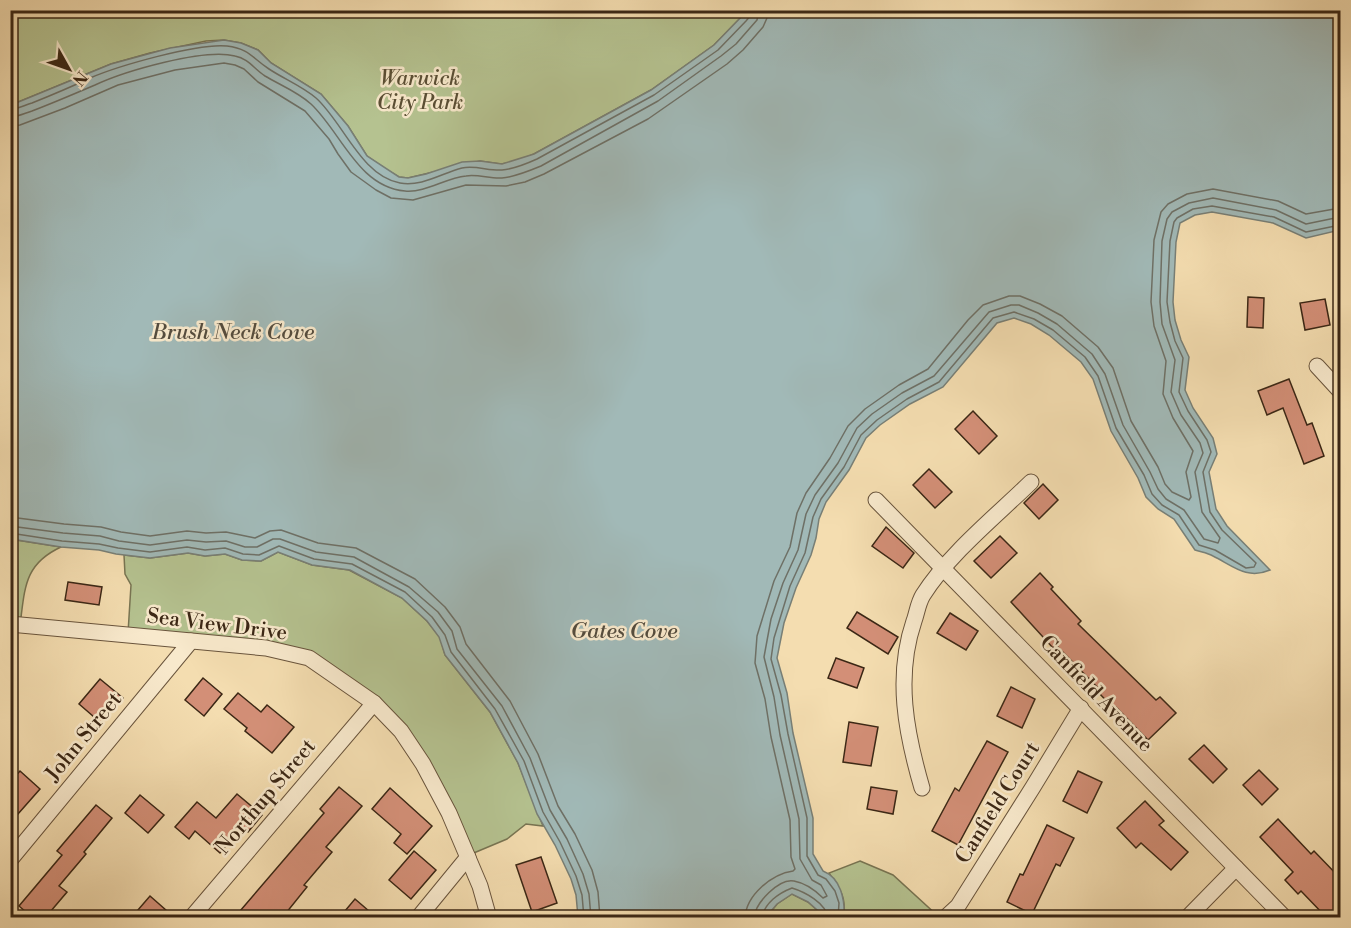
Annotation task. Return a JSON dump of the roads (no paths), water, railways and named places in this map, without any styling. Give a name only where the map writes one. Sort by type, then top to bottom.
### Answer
[{"type":"street","points":[[1317,366],[1341,392]]},
{"type":"street","points":[[922,788],[910,748],[903,699],[906,645],[922,597],[943,568],[1031,482]]},
{"type":"street","name":"Canfield Avenue","points":[[876,500],[1285,918]]},
{"type":"street","name":"Sea View Drive","points":[[10,624],[266,648],[309,658],[374,703],[400,731],[423,764],[468,857],[480,886],[489,918]]},
{"type":"street","name":"John Street","points":[[10,860],[191,641]]},
{"type":"street","name":"Northup Street","points":[[191,918],[374,703]]},
{"type":"street","name":"Canfield Court","points":[[945,918],[958,906],[1081,708]]},
{"type":"street","points":[[418,918],[468,857]]},
{"type":"street","points":[[1187,918],[1236,868]]},
{"type":"water","name":"Brush Neck Cove","points":[[747,11],[1340,11],[1340,230],[1306,238],[1273,223],[1212,212],[1195,215],[1180,223],[1176,242],[1173,302],[1175,320],[1189,357],[1185,390],[1193,408],[1213,438],[1217,454],[1209,472],[1216,509],[1227,526],[1270,570],[1262,573],[1247,573],[1211,555],[1195,550],[1174,519],[1158,509],[1146,497],[1138,478],[1111,431],[1093,379],[1081,362],[1049,335],[1031,324],[1014,318],[997,323],[943,387],[910,404],[866,438],[849,470],[826,502],[819,519],[811,555],[784,623],[777,658],[787,693],[793,733],[813,818],[813,854],[823,871],[834,879],[841,890],[844,917],[825,917],[808,902],[792,894],[777,904],[766,917],[578,917],[576,895],[571,879],[537,814],[518,763],[490,712],[445,655],[439,637],[427,621],[402,598],[350,570],[312,565],[278,552],[261,561],[242,560],[225,554],[205,556],[188,553],[150,558],[11,539],[11,105],[111,64],[170,48],[224,40],[241,43],[258,50],[271,63],[321,94],[348,126],[367,156],[399,177],[408,178],[462,162],[480,161],[502,164],[534,154],[651,90],[714,45]]},
{"type":"park label","name":"Warwick City Park","points":[[420,91]]},
{"type":"water label","name":"Gates Cove","points":[[624,631]]}]
